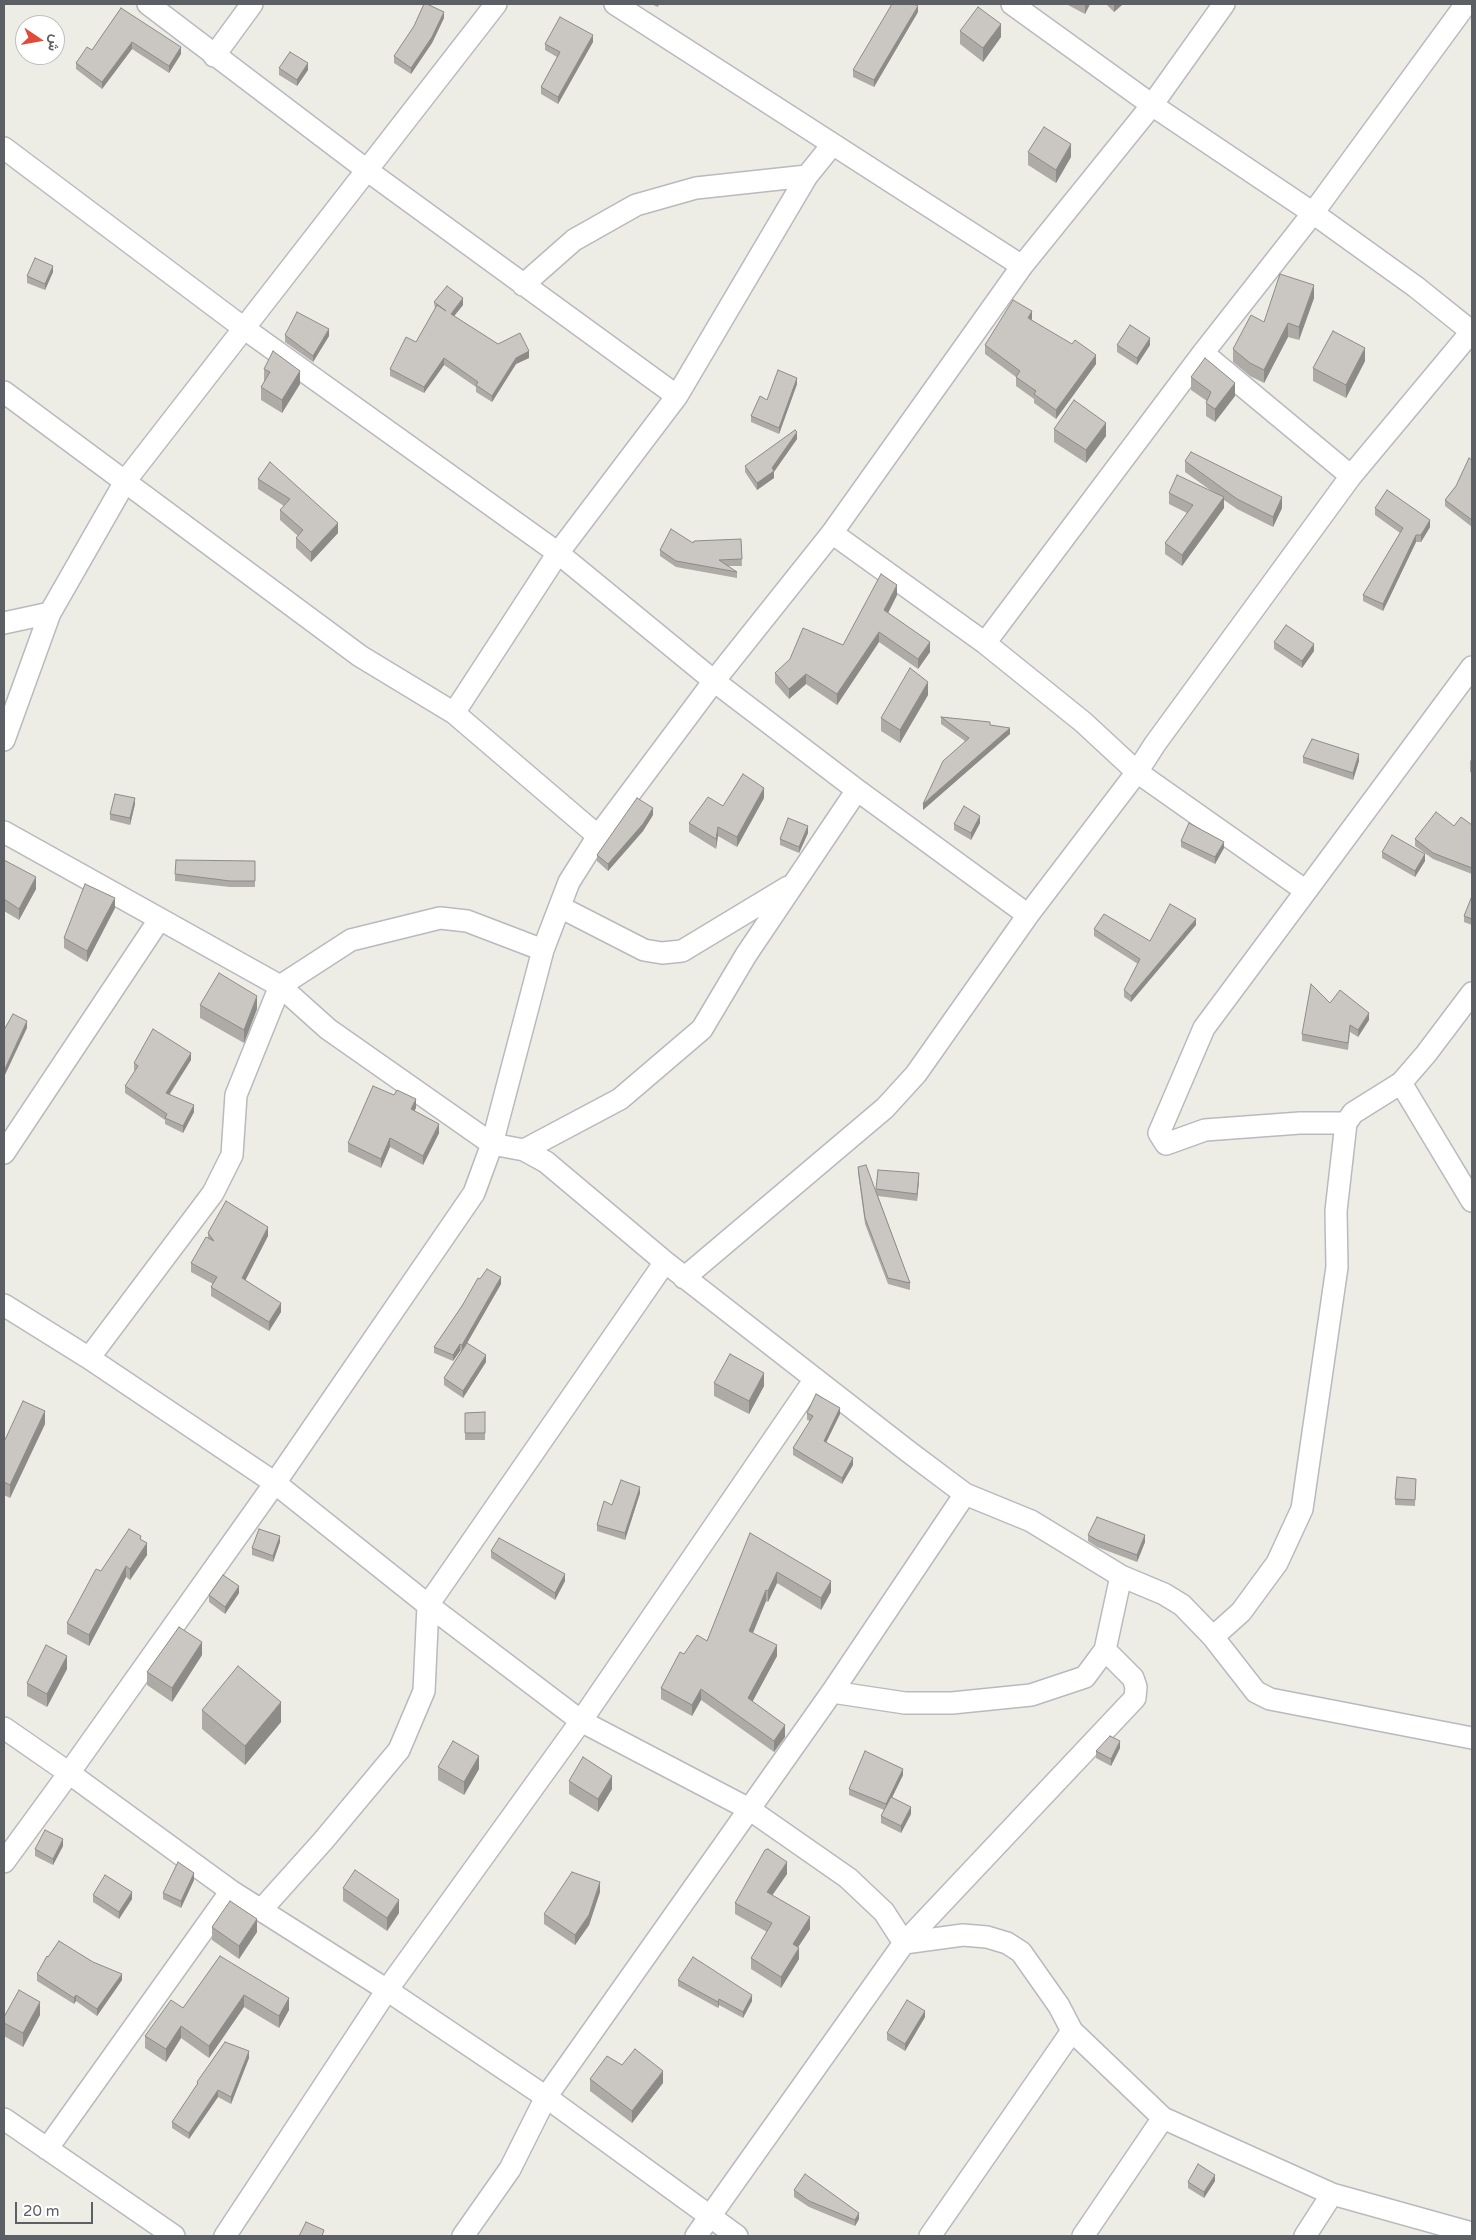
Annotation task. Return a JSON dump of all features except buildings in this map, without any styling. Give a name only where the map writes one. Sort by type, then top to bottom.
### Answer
[{"type":"street","points":[[148,4],[214,56],[368,171],[677,396]]},
{"type":"street","points":[[214,56],[252,4]]},
{"type":"street","points":[[4,740],[50,613],[126,480],[496,4]]},
{"type":"street","points":[[615,4],[1022,266]]},
{"type":"street","points":[[684,1278],[885,1108],[916,1074],[1028,915],[1137,772],[1155,744],[1351,476],[1472,332],[1416,287],[1313,213],[1152,105],[1012,4]]},
{"type":"street","points":[[4,1862],[70,1773],[275,1483],[474,1193],[492,1144],[543,950],[569,882],[598,836],[714,681],[832,533],[1022,266],[1152,105],[1224,4]]},
{"type":"street","points":[[985,643],[1203,353],[1313,213],[1466,4]]},
{"type":"street","points":[[454,713],[558,553],[677,396],[806,176],[832,145]]},
{"type":"street","points":[[4,148],[245,329],[558,553],[714,681],[857,790],[1028,915]]},
{"type":"street","points":[[523,285],[574,240],[636,205],[696,188],[806,176]]},
{"type":"street","points":[[1203,353],[1351,476]]},
{"type":"street","points":[[4,392],[126,480],[360,656],[454,713],[598,836]]},
{"type":"street","points":[[832,533],[985,643],[1083,722],[1137,772],[1306,891]]},
{"type":"street","points":[[4,623],[50,613]]},
{"type":"street","points":[[1346,1122],[1300,1123],[1204,1130],[1166,1144],[1159,1133],[1204,1028],[1472,667]]},
{"type":"street","points":[[524,1150],[620,1099],[702,1029],[746,956],[857,790]]},
{"type":"street","points":[[4,832],[280,986],[328,1028],[492,1144],[524,1150],[546,1162],[684,1278],[965,1494],[1031,1521],[1121,1576],[1164,1594],[1182,1605],[1213,1637],[1256,1692],[1270,1699],[1472,1738]]},
{"type":"street","points":[[560,907],[644,950],[669,953],[682,951],[794,883]]},
{"type":"street","points":[[89,1358],[216,1185],[232,1155],[236,1095],[280,986],[351,940],[440,918],[467,922],[543,950]]},
{"type":"street","points":[[4,1153],[159,920]]},
{"type":"street","points":[[1213,1637],[1241,1612],[1277,1562],[1302,1509],[1337,1267],[1336,1211],[1346,1122],[1353,1113],[1401,1082],[1426,1054],[1472,993]]},
{"type":"street","points":[[1401,1082],[1472,1201]]},
{"type":"street","points":[[262,1909],[323,1841],[398,1750],[424,1691],[428,1605],[665,1262]]},
{"type":"street","points":[[4,1305],[89,1358],[275,1483],[428,1605],[581,1721],[749,1809],[848,1878],[884,1912],[904,1943]]},
{"type":"street","points":[[225,2236],[388,1990],[581,1721],[815,1379]]},
{"type":"street","points":[[463,2236],[510,2169],[546,2097],[832,1692],[965,1494]]},
{"type":"street","points":[[832,1692],[905,1703],[952,1703],[1031,1695],[1085,1677],[1104,1650],[1121,1576]]},
{"type":"street","points":[[696,2236],[904,1943],[1135,1698],[1136,1687],[1133,1678],[1104,1650]]},
{"type":"street","points":[[4,1728],[70,1773],[231,1891],[388,1990],[546,2097],[708,2217],[737,2236]]},
{"type":"street","points":[[47,2149],[231,1891]]},
{"type":"street","points":[[904,1943],[963,1935],[987,1937],[1007,1943],[1021,1952],[1041,1978],[1072,2031],[1164,2118],[1332,2194],[1472,2233]]},
{"type":"street","points":[[930,2236],[1072,2031]]},
{"type":"street","points":[[1083,2236],[1164,2118]]},
{"type":"street","points":[[4,2119],[174,2236]]},
{"type":"street","points":[[1305,2236],[1332,2194]]}]
